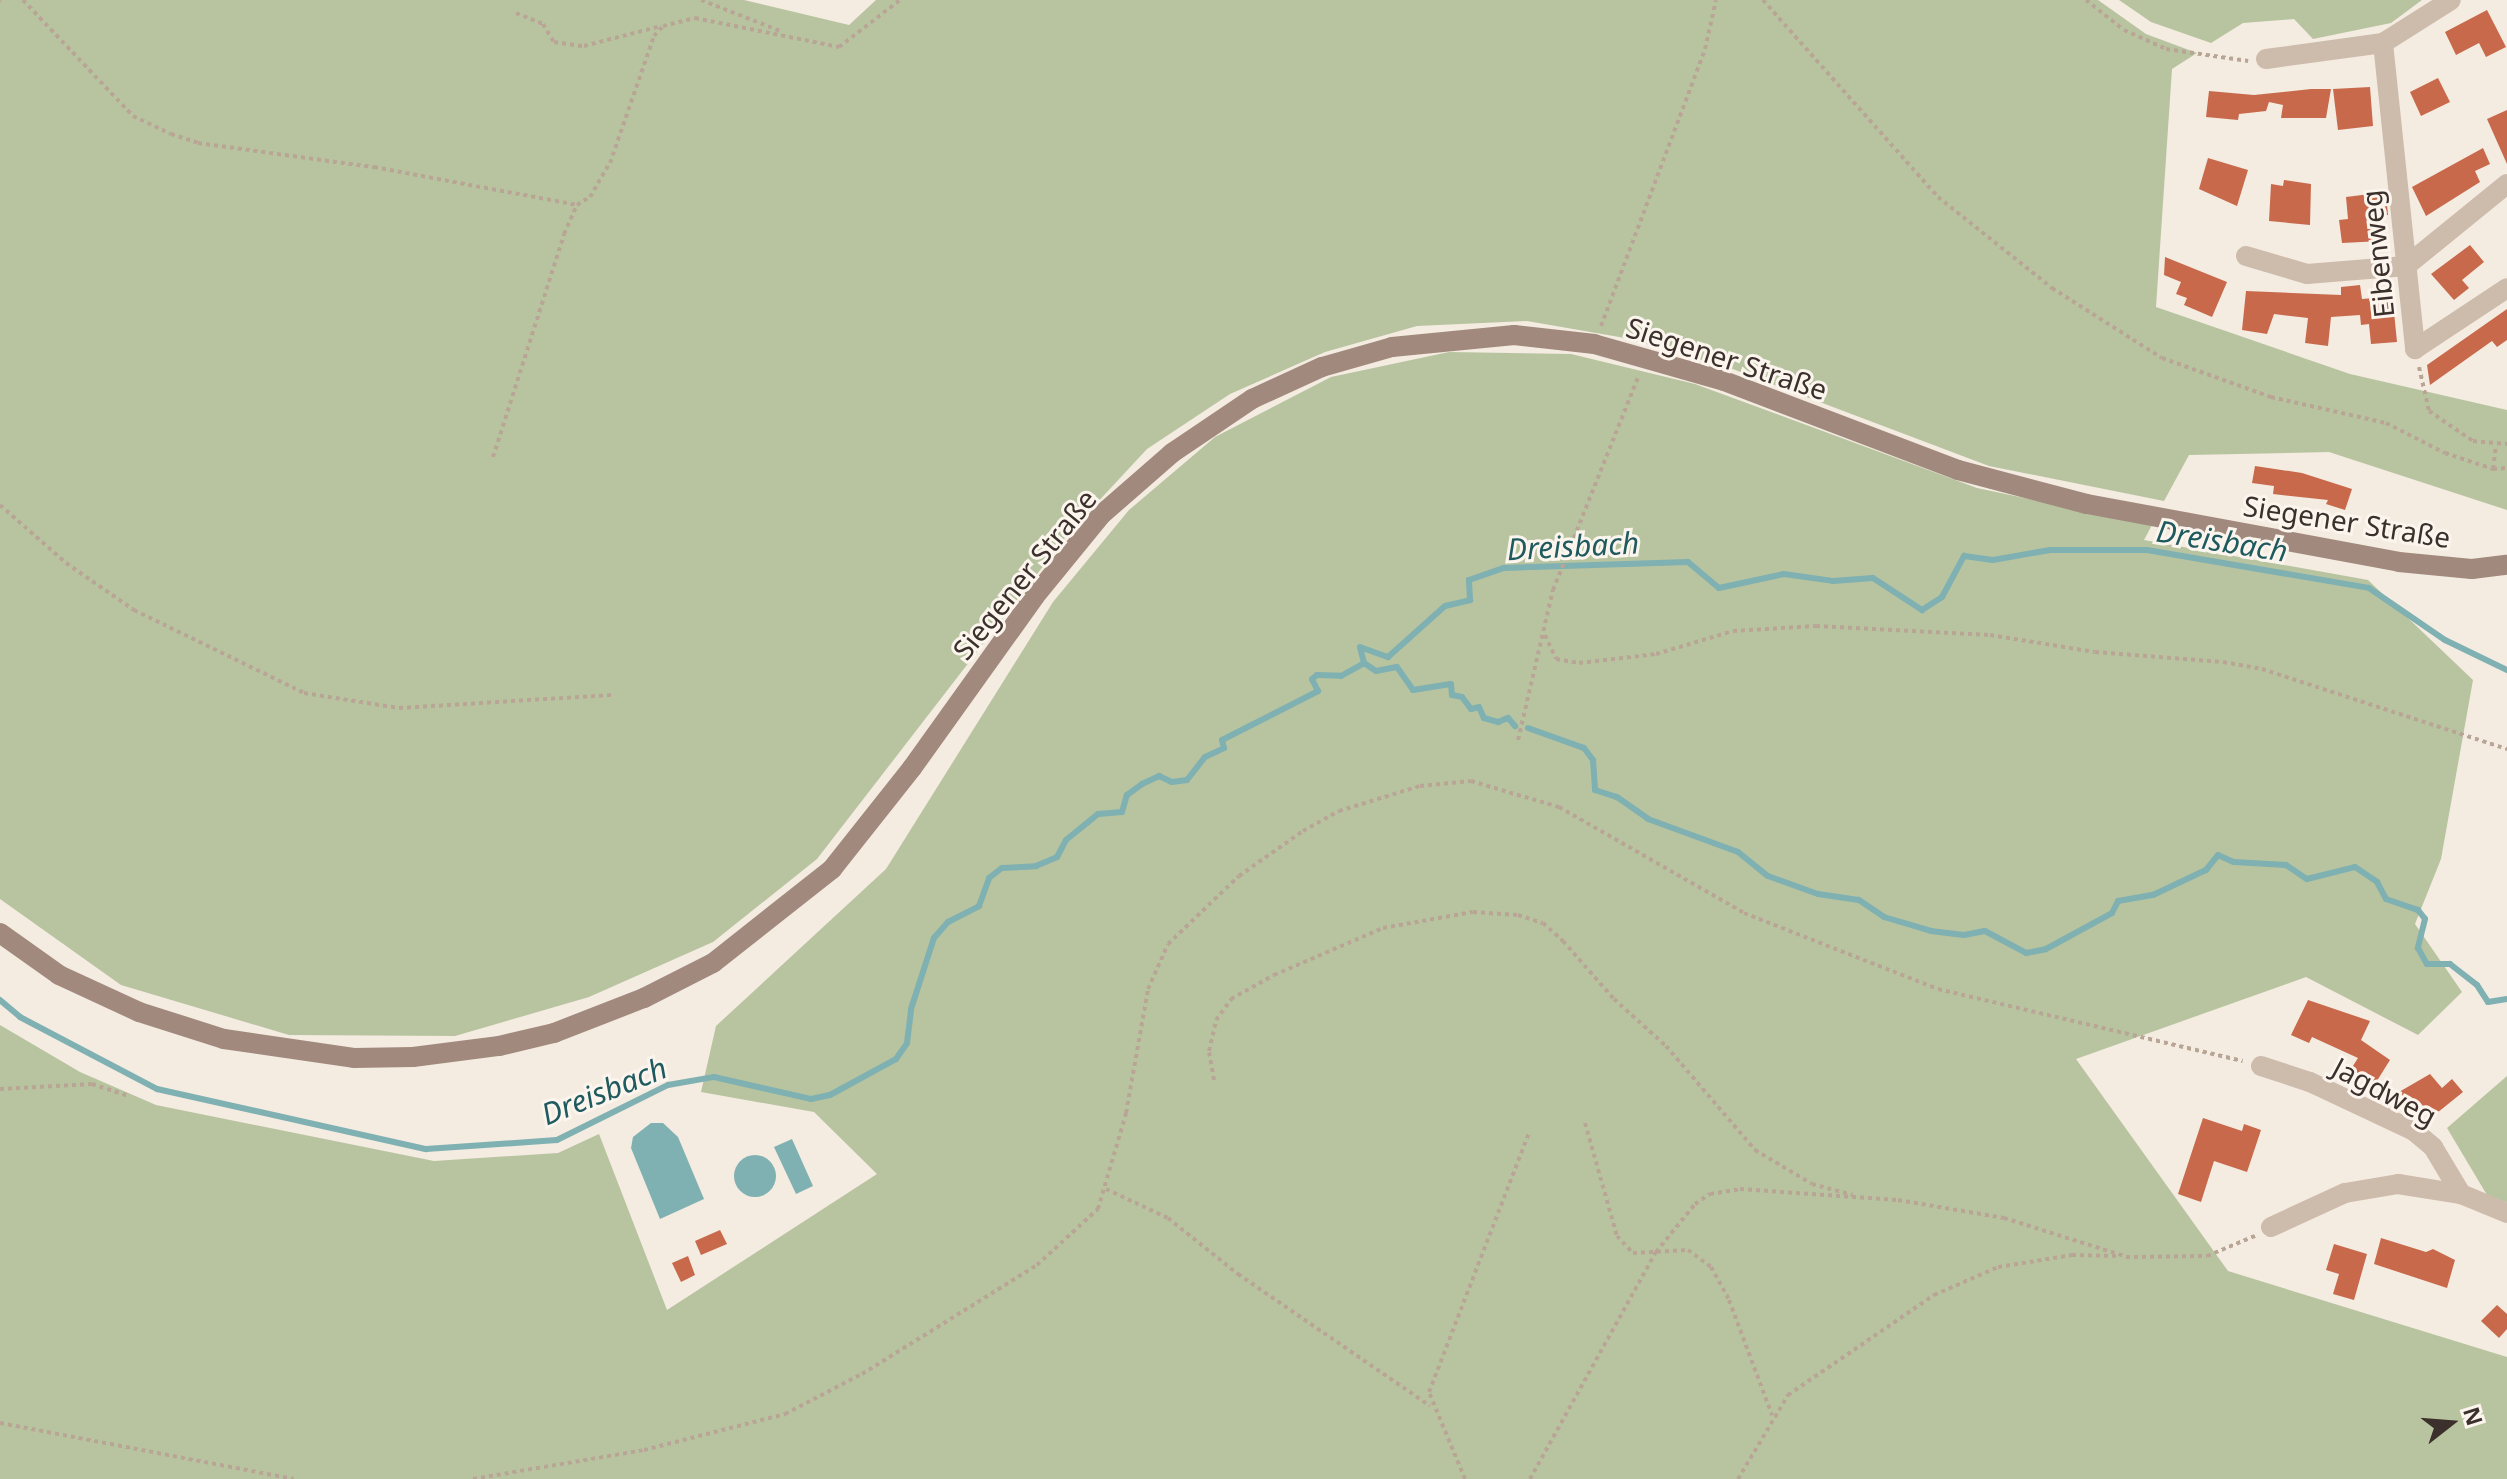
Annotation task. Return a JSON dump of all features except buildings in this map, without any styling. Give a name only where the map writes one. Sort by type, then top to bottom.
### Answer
[{"type":"main road","name":"Siegener Straße","points":[[0,933],[59,975],[139,1012],[224,1039],[354,1058],[413,1057],[554,1033],[644,998],[713,963],[766,925],[842,856],[1092,527],[1183,445],[1252,399],[1322,367],[1392,347],[1514,335],[1594,344],[1724,381],[1958,470],[2087,504],[2399,562],[2472,569],[2507,565]]},
{"type":"street","points":[[2266,59],[2383,43],[2451,0]]},
{"type":"street","name":"Eibenweg","points":[[2383,43],[2415,349],[2507,288]]},
{"type":"street","points":[[2246,256],[2307,274],[2406,266],[2507,184]]},
{"type":"street","name":"Jagdweg","points":[[2261,1066],[2297,1077],[2414,1131],[2433,1147],[2461,1194]]},
{"type":"street","points":[[2271,1227],[2368,1188],[2428,1186],[2461,1194],[2507,1213]]},
{"type":"path","points":[[23,0],[133,116],[171,134],[198,143],[374,167],[577,205]]},
{"type":"path","points":[[701,0],[786,34]]},
{"type":"path","points":[[516,13],[543,24],[554,42],[584,46],[695,18],[839,47],[900,0]]},
{"type":"path","points":[[1594,344],[1705,49],[1716,0]]},
{"type":"path","points":[[1763,0],[1938,197],[2052,288],[2162,358],[2271,397],[2386,423],[2445,453],[2493,469],[2507,468]]},
{"type":"path","points":[[2086,0],[2124,30],[2166,49],[2231,61],[2266,59]]},
{"type":"path","points":[[493,457],[577,205],[601,181],[645,51],[663,26]]},
{"type":"path","points":[[2415,349],[2429,411],[2473,441],[2507,444]]},
{"type":"path","points":[[1518,740],[1557,581],[1631,394]]},
{"type":"path","points":[[2493,469],[2496,445]]},
{"type":"path","points":[[0,505],[66,563],[134,610],[304,693],[399,708],[614,695]]},
{"type":"path","points":[[1545,635],[1556,659],[1579,663],[1656,654],[1733,631],[1816,626],[1990,635],[2095,652],[2223,662],[2262,669],[2507,749]]},
{"type":"path","points":[[473,1479],[644,1450],[756,1422],[810,1403],[1037,1265],[1086,1224],[1106,1189],[1126,1113],[1148,989],[1168,944],[1239,876],[1303,831],[1372,799],[1444,781],[1471,781],[1559,807],[1744,913],[1938,989],[2261,1066]]},
{"type":"path","points":[[1214,1080],[1209,1051],[1216,1020],[1231,999],[1274,975],[1383,928],[1473,912],[1518,915],[1543,923],[1563,941],[1614,999],[1645,1023],[1755,1150],[1812,1184],[1853,1195],[2004,1218],[2128,1257]]},
{"type":"path","points":[[0,1089],[92,1084],[128,1096]]},
{"type":"path","points":[[1585,1123],[1617,1236],[1633,1253],[1654,1256],[1688,1250],[1711,1267],[1729,1300],[1772,1415]]},
{"type":"path","points":[[1430,1406],[1434,1375],[1529,1133]]},
{"type":"path","points":[[1106,1189],[1168,1218],[1238,1274],[1430,1406],[1465,1479]]},
{"type":"path","points":[[1530,1479],[1654,1256],[1695,1204],[1724,1190],[1853,1195]]},
{"type":"path","points":[[1738,1479],[1772,1415],[1812,1377],[1961,1281],[2023,1262],[2089,1254],[2207,1256],[2271,1227]]},
{"type":"path","points":[[0,1423],[294,1479]]},
{"type":"green space","points":[[0,0],[744,0],[849,25],[876,0],[2098,0],[2146,34],[2197,53],[2172,69],[2156,307],[2350,374],[2507,410],[2507,510],[2329,452],[2189,455],[2164,501],[1989,466],[1730,368],[1625,338],[1527,321],[1417,326],[1325,352],[1230,394],[1147,449],[1068,534],[817,859],[713,942],[589,997],[455,1036],[289,1035],[121,985],[0,899]]},
{"type":"green space","points":[[2119,0],[2422,0],[2391,23],[2313,39],[2294,19],[2243,23],[2211,43],[2151,22]]},
{"type":"green space","points":[[1449,352],[1571,354],[1695,384],[1977,488],[2152,525],[2144,540],[2368,580],[2473,680],[2441,859],[2415,924],[2462,992],[2418,1035],[2306,977],[2076,1059],[2228,1271],[2507,1357],[2507,1479],[0,1479],[0,1025],[80,1072],[156,1105],[434,1161],[558,1153],[599,1134],[667,1310],[877,1174],[814,1112],[701,1092],[716,1026],[886,869],[1053,602],[1129,510],[1215,437],[1331,377]]},
{"type":"green space","points":[[2507,1076],[2507,1202],[2490,1200],[2447,1128]]},
{"type":"water","points":[[651,1123],[663,1123],[678,1137],[704,1199],[660,1219],[631,1148],[633,1137]]},
{"type":"water","points":[[792,1139],[813,1186],[796,1194],[774,1147]]},
{"type":"water","points":[[755,1155],[770,1161],[776,1176],[770,1191],[755,1197],[740,1191],[734,1176],[740,1161]]},
{"type":"waterway","name":"Dreisbach","points":[[0,1000],[20,1017],[157,1089],[426,1149],[557,1140],[668,1085],[714,1077],[811,1099],[830,1095],[896,1059],[907,1043],[911,1009],[934,938],[948,922],[979,906],[989,878],[1002,868],[1036,866],[1057,857],[1066,840],[1098,814],[1122,812],[1127,795],[1142,784],[1159,776],[1172,782],[1187,780],[1205,757],[1224,748],[1222,740],[1318,691],[1312,679],[1317,675],[1341,676],[1364,663],[1360,647],[1388,657],[1445,606],[1470,600],[1469,580],[1504,568],[1688,562],[1719,588],[1784,574],[1833,581],[1873,578],[1922,610],[1942,597],[1964,556],[1993,560],[2050,550],[2147,550],[2369,588],[2445,640],[2507,670]]},
{"type":"waterway","points":[[1364,663],[1376,671],[1397,667],[1413,690],[1451,684],[1452,695],[1462,697],[1471,709],[1479,707],[1484,718],[1498,722],[1508,718],[1515,726]]},
{"type":"waterway","points":[[1528,728],[1584,748],[1593,760],[1595,790],[1617,797],[1648,819],[1738,852],[1768,876],[1818,894],[1859,900],[1884,917],[1931,931],[1964,935],[1985,931],[2026,953],[2046,949],[2112,913],[2118,901],[2153,895],[2206,870],[2218,855],[2234,862],[2286,865],[2307,879],[2355,867],[2377,882],[2386,899],[2418,910],[2425,919],[2418,948],[2427,964],[2450,964],[2477,985],[2488,1002],[2507,999]]}]
